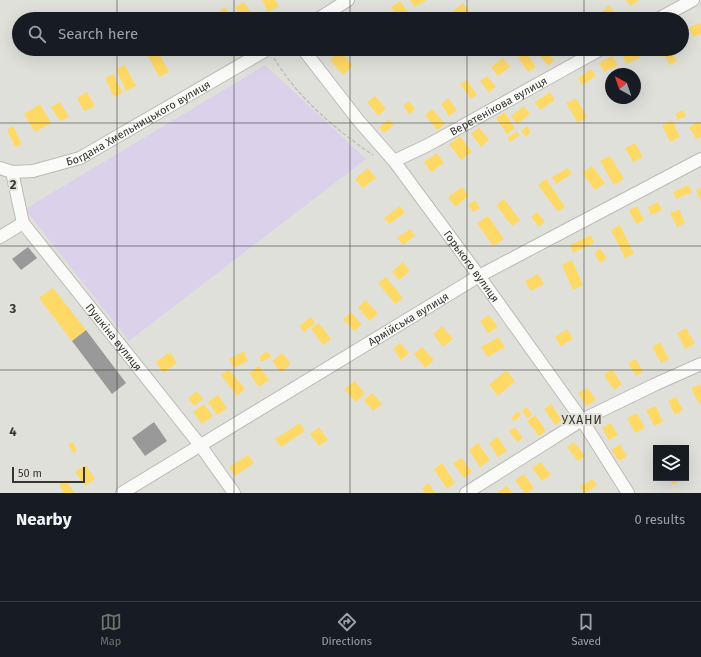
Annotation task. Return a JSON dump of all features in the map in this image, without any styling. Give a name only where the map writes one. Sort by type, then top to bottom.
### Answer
[{"type":"street","points":[[329,12],[348,0]]},
{"type":"street","points":[[671,12],[693,0]]},
{"type":"street","name":"Богдана Хмельницького вулиця","points":[[0,168],[12,172],[33,171],[80,158],[264,56]]},
{"type":"street","name":"Горького вулиця","points":[[308,56],[358,120],[394,161],[479,276],[582,420],[628,493]]},
{"type":"street","name":"Веретенікова вулиця","points":[[394,161],[428,145],[588,56]]},
{"type":"street","name":"Армійська вулиця","points":[[122,493],[479,276],[701,159]]},
{"type":"street","name":"Пушкіна вулиця","points":[[12,172],[23,223],[200,445],[234,493]]},
{"type":"street","points":[[0,237],[23,223]]},
{"type":"street","points":[[466,493],[582,420],[701,364]]},
{"type":"path","points":[[273,56],[284,75],[306,99],[373,155]]},
{"type":"shaded area","points":[[265,65],[366,159],[129,341],[25,209]]},
{"type":"building: Homes","points":[[262,0],[275,0],[279,6],[268,12]]},
{"type":"building: Homes","points":[[410,0],[427,0],[414,7]]},
{"type":"building: Homes","points":[[626,0],[639,0],[630,6]]},
{"type":"building: Homes","points":[[400,1],[408,12],[395,12],[391,7]]},
{"type":"building: Homes","points":[[244,2],[251,12],[238,12],[235,7]]},
{"type":"building: Homes","points":[[463,3],[470,12],[454,12],[453,11]]},
{"type":"building: Homes","points":[[609,5],[614,12],[601,12]]},
{"type":"building: Homes","points":[[225,7],[228,12],[221,12],[220,10]]},
{"type":"building: Homes","points":[[701,23],[701,34],[693,37],[689,27]]},
{"type":"building: Homes","points":[[148,56],[161,56],[169,72],[159,77]]},
{"type":"building: Homes","points":[[334,56],[344,56],[353,66],[343,75],[330,60]]},
{"type":"building: Homes","points":[[521,56],[529,56],[536,67],[528,72],[518,58]]},
{"type":"building: Homes","points":[[540,56],[550,56],[554,61],[548,66]]},
{"type":"building: Homes","points":[[612,56],[618,65],[612,68],[605,68],[604,72],[599,63]]},
{"type":"building: Homes","points":[[623,56],[639,56],[640,58],[626,64]]},
{"type":"building: Homes","points":[[665,56],[674,56],[677,61],[670,65]]},
{"type":"building: Homes","points":[[503,58],[510,67],[498,76],[491,67]]},
{"type":"building: Homes","points":[[125,65],[136,86],[126,91],[116,69]]},
{"type":"building: Homes","points":[[591,69],[596,76],[582,85],[578,78]]},
{"type":"building: Homes","points":[[113,74],[123,93],[114,97],[105,78]]},
{"type":"building: Homes","points":[[487,76],[496,87],[489,92],[480,81]]},
{"type":"building: Homes","points":[[467,80],[477,95],[471,99],[460,84]]},
{"type":"building: Homes","points":[[87,92],[95,106],[84,111],[77,98]]},
{"type":"building: Homes","points":[[550,92],[555,100],[540,110],[535,102]]},
{"type":"building: Homes","points":[[375,96],[386,109],[378,116],[367,102]]},
{"type":"building: Homes","points":[[448,98],[457,110],[449,116],[441,104]]},
{"type":"building: Homes","points":[[576,98],[587,117],[578,123],[566,103]]},
{"type":"building: Homes","points":[[409,101],[415,109],[409,114],[403,106]]},
{"type":"building: Homes","points":[[60,102],[69,117],[60,121],[51,107]]},
{"type":"building: Homes","points":[[40,104],[51,123],[35,132],[24,114]]},
{"type":"building: Homes","points":[[524,106],[530,114],[517,124],[511,116]]},
{"type":"building: Homes","points":[[432,109],[445,124],[437,130],[425,115]]},
{"type":"building: Homes","points":[[683,110],[686,116],[678,120],[675,114]]},
{"type":"building: Homes","points":[[505,112],[515,128],[507,134],[496,118]]},
{"type":"building: Homes","points":[[389,119],[394,125],[384,133],[379,127]]},
{"type":"building: Homes","points":[[672,120],[680,137],[670,142],[662,125]]},
{"type":"building: Homes","points":[[699,121],[701,125],[701,137],[696,139],[689,127]]},
{"type":"building: Homes","points":[[13,126],[22,144],[15,147],[7,130]]},
{"type":"building: Homes","points":[[527,126],[531,132],[526,137],[521,131]]},
{"type":"building: Homes","points":[[479,127],[489,140],[481,147],[471,134]]},
{"type":"building: Homes","points":[[517,131],[520,135],[510,142],[507,138]]},
{"type":"building: Homes","points":[[460,136],[472,152],[461,160],[449,144]]},
{"type":"building: Homes","points":[[635,143],[643,157],[633,162],[625,148]]},
{"type":"building: Homes","points":[[437,153],[444,163],[431,172],[424,162]]},
{"type":"building: Homes","points":[[610,156],[624,179],[614,185],[600,161]]},
{"type":"building: Homes","points":[[592,166],[605,183],[595,190],[582,173]]},
{"type":"building: Homes","points":[[368,168],[376,178],[363,188],[355,179]]},
{"type":"building: Homes","points":[[568,168],[572,174],[556,184],[552,177]]},
{"type":"building: Homes","points":[[546,179],[565,207],[558,212],[538,185]]},
{"type":"building: Homes","points":[[688,185],[692,192],[676,199],[673,192]]},
{"type":"building: Homes","points":[[462,187],[469,196],[455,207],[448,197]]},
{"type":"building: Homes","points":[[701,188],[701,202],[696,190]]},
{"type":"building: Homes","points":[[504,199],[520,220],[512,226],[496,205]]},
{"type":"building: Homes","points":[[475,200],[480,208],[473,212],[468,205]]},
{"type":"building: Homes","points":[[658,202],[662,210],[651,215],[648,207]]},
{"type":"building: Homes","points":[[400,206],[405,213],[389,224],[384,218]]},
{"type":"building: Homes","points":[[637,206],[644,220],[636,224],[629,210]]},
{"type":"building: Homes","points":[[679,209],[685,223],[677,227],[670,213]]},
{"type":"building: Homes","points":[[537,212],[545,222],[539,227],[531,217]]},
{"type":"building: Homes","points":[[488,216],[504,239],[493,246],[477,223]]},
{"type":"building: Homes","points":[[620,225],[634,254],[625,258],[611,230]]},
{"type":"building: Homes","points":[[410,229],[415,236],[403,245],[397,238]]},
{"type":"building: Homes","points":[[591,235],[594,243],[573,253],[570,245]]},
{"type":"building: Homes","points":[[600,248],[607,258],[600,263],[594,253]]},
{"type":"building: Homes","points":[[572,260],[583,285],[573,290],[562,265]]},
{"type":"building: Homes","points":[[403,262],[410,271],[399,280],[392,272]]},
{"type":"building: Homes","points":[[538,274],[544,284],[531,291],[525,281]]},
{"type":"building: Homes","points":[[386,277],[403,298],[395,304],[378,283]]},
{"type":"building: Homes","points":[[53,288],[86,330],[72,341],[39,298]]},
{"type":"building: Homes","points":[[366,300],[378,314],[369,321],[358,307]]},
{"type":"building: Homes","points":[[351,312],[362,325],[354,331],[343,319]]},
{"type":"building: Homes","points":[[489,315],[498,327],[488,333],[480,321]]},
{"type":"building: Homes","points":[[311,317],[315,323],[304,332],[299,326]]},
{"type":"building: Homes","points":[[319,323],[331,339],[323,345],[311,329]]},
{"type":"building: Homes","points":[[442,326],[453,339],[443,347],[433,334]]},
{"type":"building: Homes","points":[[686,328],[695,344],[685,349],[677,333]]},
{"type":"building: Homes","points":[[567,329],[573,339],[561,346],[555,337]]},
{"type":"building: Homes","points":[[498,337],[505,347],[488,357],[481,347]]},
{"type":"building: Homes","points":[[660,342],[669,359],[661,363],[652,347]]},
{"type":"building: Homes","points":[[400,343],[409,353],[401,360],[393,349]]},
{"type":"building: Homes","points":[[422,347],[434,360],[425,368],[414,354]]},
{"type":"building: Homes","points":[[244,351],[248,361],[234,368],[229,359]]},
{"type":"building: Homes","points":[[267,351],[271,357],[262,362],[259,357]]},
{"type":"building: Homes","points":[[170,352],[177,363],[163,373],[156,362]]},
{"type":"building: Homes","points":[[282,353],[291,364],[281,372],[272,361]]},
{"type":"building: Homes","points":[[636,359],[643,372],[636,376],[628,363]]},
{"type":"building: Homes","points":[[259,366],[269,380],[259,387],[249,373]]},
{"type":"building: Homes","points":[[229,369],[245,389],[237,396],[221,375]]},
{"type":"building: Homes","points":[[612,369],[622,384],[614,390],[604,375]]},
{"type":"building: Homes","points":[[506,370],[515,381],[498,396],[489,385]]},
{"type":"building: Homes","points":[[355,381],[365,394],[355,402],[344,389]]},
{"type":"building: Homes","points":[[700,384],[701,403],[699,404],[691,388]]},
{"type":"building: Homes","points":[[588,388],[596,400],[586,406],[578,393]]},
{"type":"building: Homes","points":[[197,391],[203,399],[194,406],[188,398]]},
{"type":"building: Homes","points":[[372,393],[382,404],[373,411],[364,400]]},
{"type":"building: Homes","points":[[218,395],[227,408],[217,415],[208,402]]},
{"type":"building: Homes","points":[[676,397],[683,410],[675,415],[668,401]]},
{"type":"building: Homes","points":[[204,404],[213,416],[202,424],[193,412]]},
{"type":"building: Homes","points":[[551,404],[562,420],[555,425],[544,409]]},
{"type":"building: Homes","points":[[656,406],[663,422],[654,426],[646,410]]},
{"type":"building: Homes","points":[[527,407],[532,415],[527,418],[522,410]]},
{"type":"building: Homes","points":[[518,411],[521,415],[514,421],[511,418]]},
{"type":"building: Homes","points":[[637,413],[645,428],[635,433],[627,418]]},
{"type":"building: Homes","points":[[535,415],[546,431],[539,436],[527,421]]},
{"type":"building: Homes","points":[[300,423],[305,431],[281,447],[275,439]]},
{"type":"building: Homes","points":[[611,423],[618,435],[609,440],[602,428]]},
{"type":"building: Homes","points":[[319,427],[328,440],[319,446],[310,434]]},
{"type":"building: Homes","points":[[515,427],[523,438],[517,442],[509,431]]},
{"type":"building: Homes","points":[[498,437],[507,451],[498,457],[489,443]]},
{"type":"building: Homes","points":[[73,442],[77,451],[73,453],[68,444]]},
{"type":"building: Homes","points":[[574,442],[585,456],[578,461],[567,447]]},
{"type":"building: Homes","points":[[478,443],[490,460],[480,467],[469,450]]},
{"type":"building: Homes","points":[[620,444],[627,456],[619,461],[611,450]]},
{"type":"building: Homes","points":[[248,455],[254,463],[235,476],[229,467]]},
{"type":"building: Homes","points":[[462,458],[472,472],[464,478],[453,463]]},
{"type":"building: Homes","points":[[541,462],[551,475],[542,481],[532,468]]},
{"type":"building: Homes","points":[[442,463],[455,483],[447,489],[434,469]]},
{"type":"building: Homes","points":[[86,465],[95,479],[85,486],[75,472]]},
{"type":"building: Homes","points":[[524,474],[534,488],[527,493],[525,493],[515,480]]},
{"type":"building: Homes","points":[[593,479],[597,486],[584,493],[580,486]]},
{"type":"building: Homes","points":[[66,480],[74,493],[64,493],[59,484]]},
{"type":"building: Homes","points":[[671,481],[680,481],[673,485]]},
{"type":"building: Homes","points":[[429,483],[435,493],[425,493],[422,488]]},
{"type":"building: Homes","points":[[507,486],[512,493],[498,492]]},
{"type":"building: Industry","points":[[28,247],[37,258],[21,270],[12,259]]},
{"type":"building: Industry","points":[[86,330],[126,383],[112,394],[72,341]]},
{"type":"building: Industry","points":[[154,422],[167,441],[145,456],[132,438]]},
{"type":"district","name":"УХАНИ","points":[[582,420]]}]
